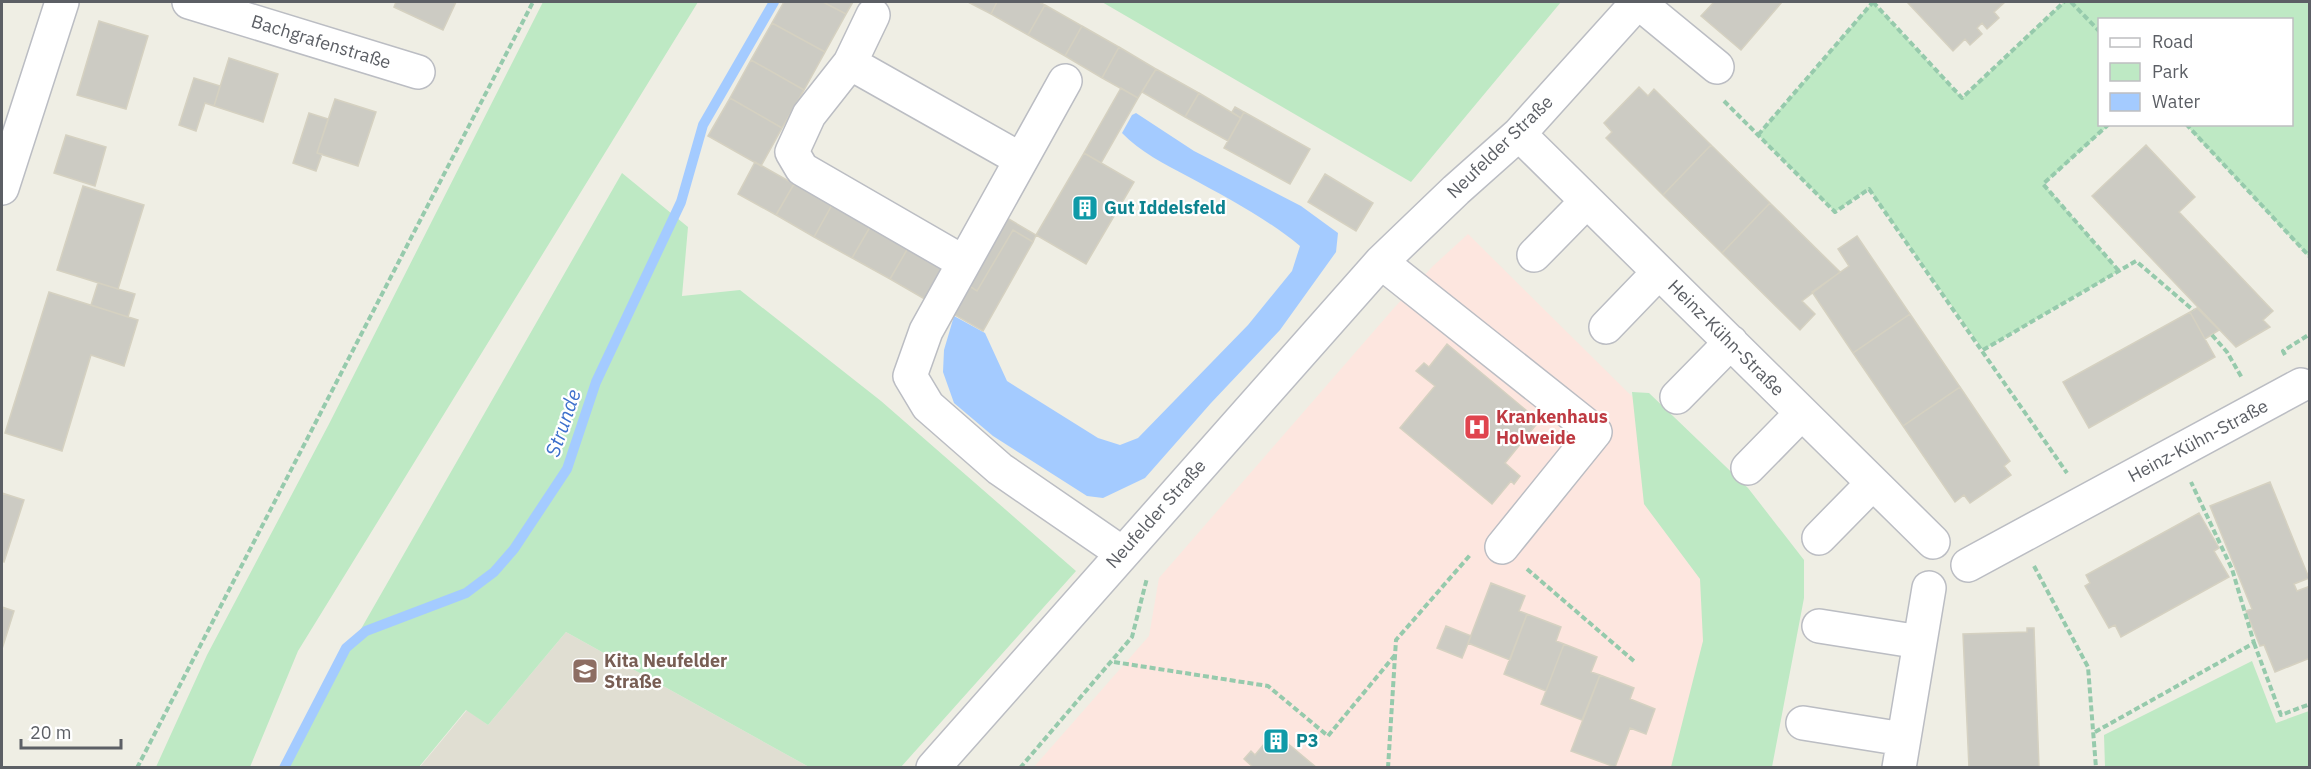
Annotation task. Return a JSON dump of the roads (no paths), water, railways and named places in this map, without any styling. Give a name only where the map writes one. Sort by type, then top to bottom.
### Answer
[{"type":"street","points":[[2,188],[62,2]]},
{"type":"street","name":"Bachgrafenstraße","points":[[189,2],[418,72]]},
{"type":"street","points":[[1638,2],[1717,81]]},
{"type":"street","name":"Neufelder Straße","points":[[933,768],[1381,262],[1456,189],[1519,134],[1638,2]]},
{"type":"street","points":[[873,15],[850,63],[809,115],[792,152],[801,169],[963,262]]},
{"type":"street","points":[[850,63],[1020,159]]},
{"type":"street","points":[[1065,81],[926,332],[910,376],[928,406],[1000,468],[1122,553]]},
{"type":"street","name":"Heinz-Kühn-Straße","points":[[1519,134],[1933,542],[1956,544],[1966,557],[1968,565],[1964,579],[1959,586],[1944,592],[1929,588]]},
{"type":"street","points":[[1534,255],[1587,201]]},
{"type":"street","points":[[1381,262],[1595,432],[1502,547]]},
{"type":"street","points":[[1606,327],[1659,272]]},
{"type":"street","points":[[1677,397],[1731,342]]},
{"type":"street","name":"Heinz-Kühn-Straße","points":[[1968,565],[2301,385]]},
{"type":"street","points":[[1748,468],[1802,413]]},
{"type":"street","points":[[1819,538],[1873,483]]},
{"type":"street","points":[[1803,723],[1901,753],[1929,588],[1920,578],[1917,564],[1922,551],[1933,542]]},
{"type":"street","points":[[1819,626],[1920,642]]},
{"type":"water","points":[[1136,113],[1194,151],[1301,206],[1338,233],[1336,252],[1280,330],[1145,478],[1103,498],[1087,496],[993,436],[954,403],[943,372],[944,350],[954,316],[985,333],[1007,381],[1098,438],[1120,445],[1138,438],[1248,325],[1292,271],[1300,246],[1245,208],[1137,146],[1122,133],[1132,115]]},
{"type":"waterway","name":"Strunde","points":[[284,768],[346,648],[366,631],[466,593],[494,572],[514,549],[567,469],[596,382],[681,202],[703,125],[774,2]]},
{"type":"place","name":"Gut Iddelsfeld","points":[[1085,208]]},
{"type":"place","name":"Krankenhaus Holweide","points":[[1477,427]]},
{"type":"place","name":"Kita Neufelder Straße","points":[[585,671]]},
{"type":"place","name":"P3","points":[[1276,741]]}]
